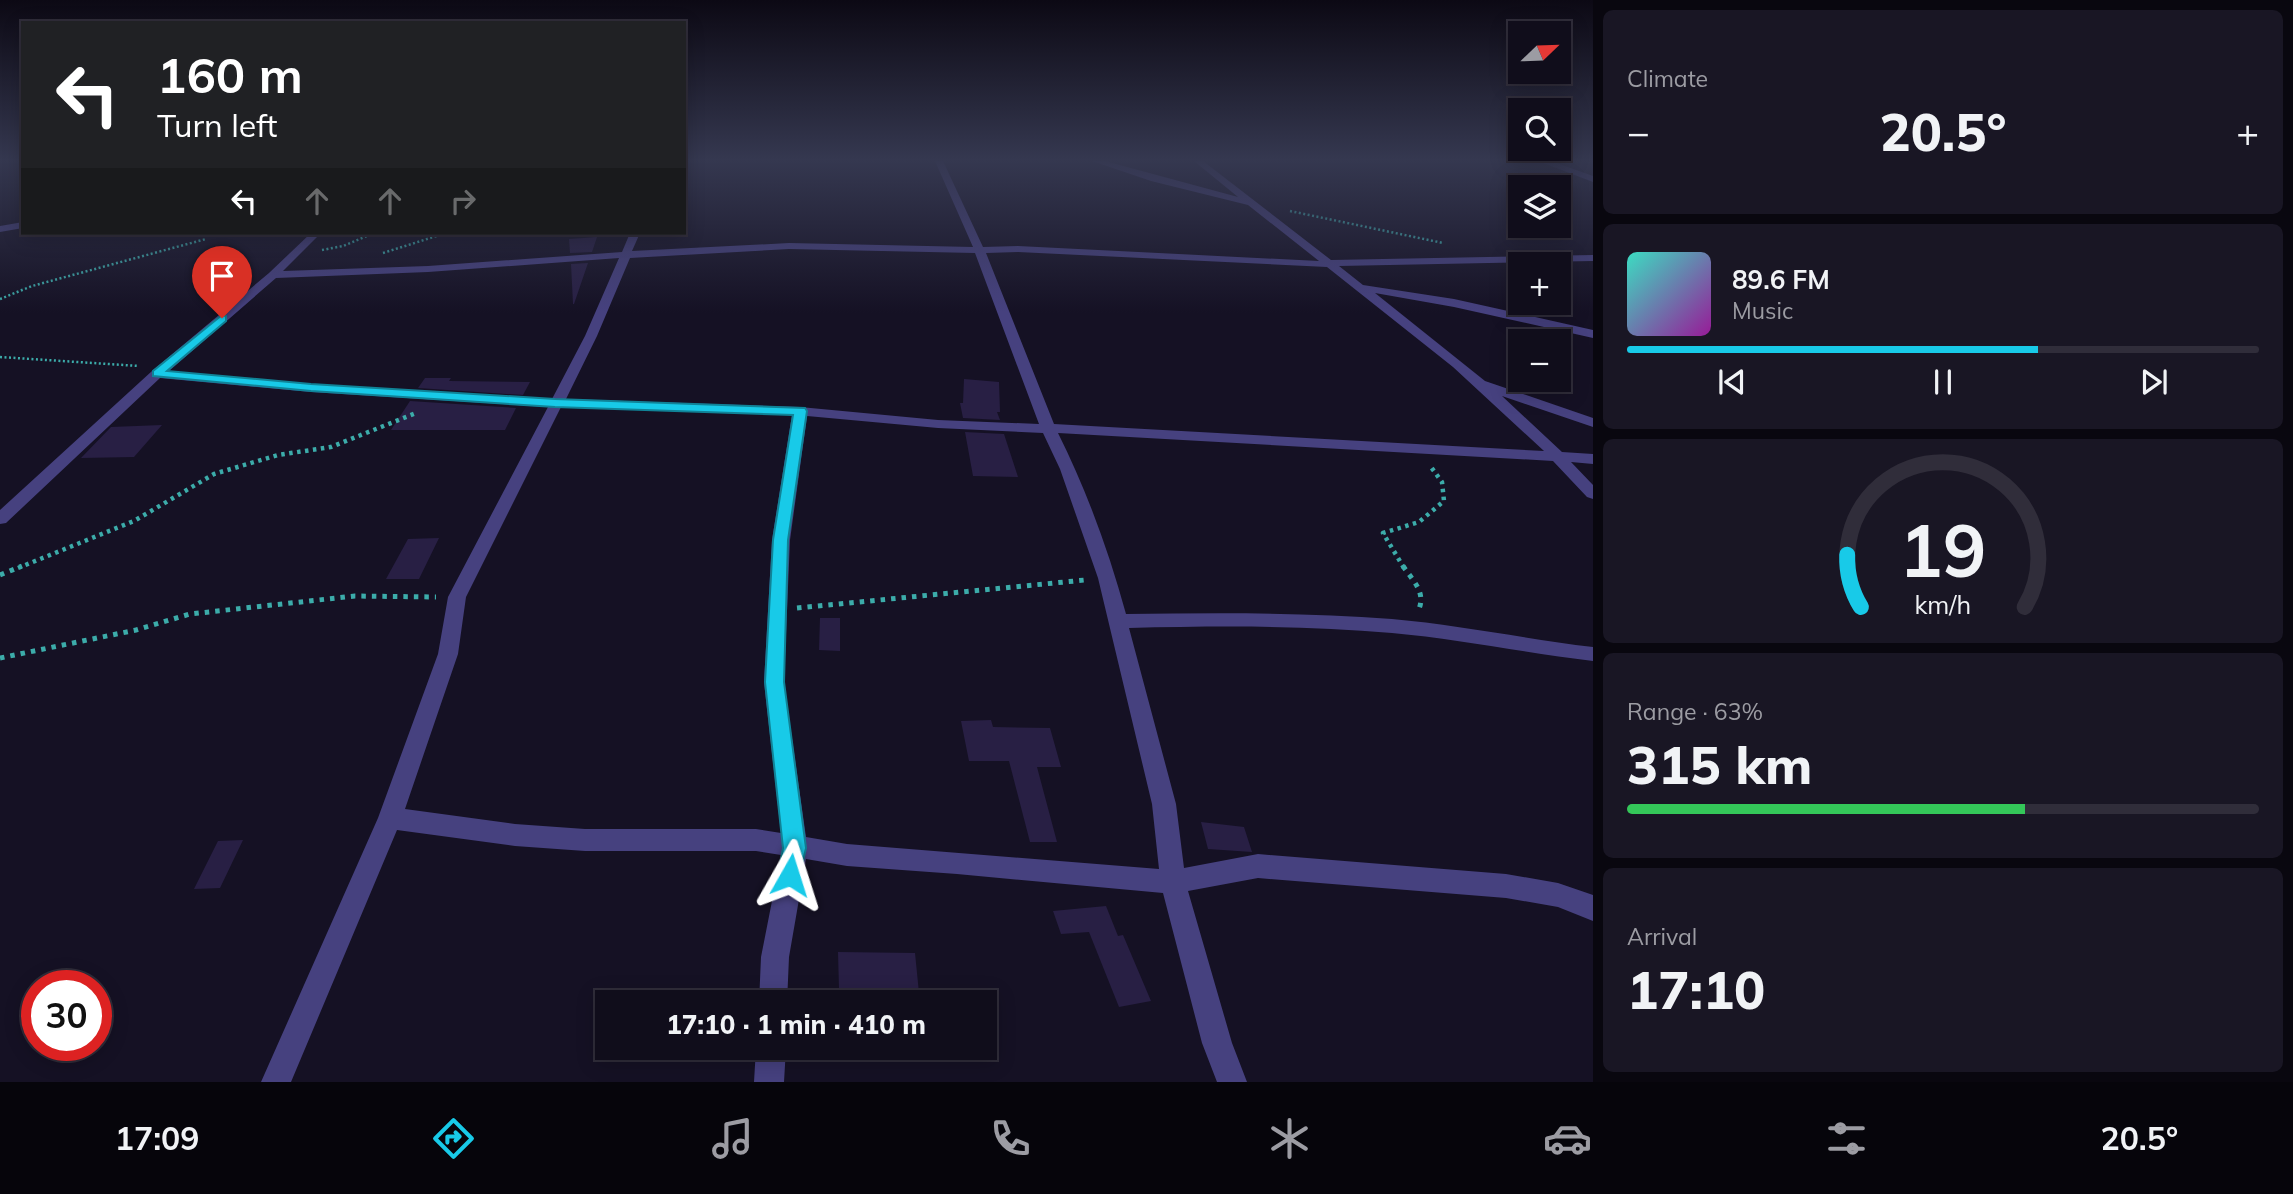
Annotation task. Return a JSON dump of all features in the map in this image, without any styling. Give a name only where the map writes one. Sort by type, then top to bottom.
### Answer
[{"type":"street","points":[[962,211],[1048,428],[1068,469],[1107,578],[1164,804],[1173,882],[1217,1043],[1232,1082]]},
{"type":"street","points":[[1264,211],[1458,364],[1531,429],[1593,494]]},
{"type":"street","points":[[0,229],[21,225]]},
{"type":"street","points":[[0,519],[161,370],[273,275],[293,252],[314,235]]},
{"type":"street","points":[[276,1082],[390,818],[448,654],[457,597],[591,336],[634,235]]},
{"type":"street","points":[[273,275],[428,269],[772,247],[932,251],[979,249],[1330,263],[1346,260],[1440,262],[1543,256],[1593,258]]},
{"type":"street","points":[[1358,286],[1389,294],[1454,303],[1593,334]]},
{"type":"street","points":[[161,370],[311,388],[555,403],[800,411],[938,424],[1415,447],[1593,459]]},
{"type":"street","points":[[1478,383],[1593,423]]},
{"type":"street","points":[[774,990],[775,957],[794,848],[774,682],[780,540],[800,411]]},
{"type":"street","points":[[1117,621],[1243,618],[1400,627],[1593,654]]},
{"type":"street","points":[[390,818],[515,835],[585,840],[756,841],[847,855],[957,862],[1173,882],[1258,866],[1506,886],[1558,895],[1593,908]]},
{"type":"street","points":[[769,1082],[770,1060]]},
{"type":"path","points":[[1294,211],[1450,244],[1490,260]]},
{"type":"path","points":[[293,252],[339,247],[369,235]]},
{"type":"path","points":[[378,269],[377,265],[367,261],[391,250],[440,235]]},
{"type":"path","points":[[0,299],[32,286],[206,239]]},
{"type":"path","points":[[0,357],[161,370]]},
{"type":"path","points":[[0,575],[134,521],[214,474],[278,455],[331,447],[416,412]]},
{"type":"path","points":[[1400,627],[1418,611],[1423,601],[1416,584],[1382,533],[1419,522],[1444,501],[1446,491],[1444,482],[1415,447]]},
{"type":"path","points":[[778,610],[1107,578]]},
{"type":"path","points":[[0,658],[136,630],[190,614],[355,596],[457,597]]},
{"type":"building","points":[[597,237],[592,252],[570,253],[569,239]]},
{"type":"building","points":[[588,263],[574,304],[573,304],[571,264]]},
{"type":"building","points":[[425,378],[530,382],[523,395],[418,388]]},
{"type":"building","points":[[964,379],[999,382],[1000,412],[997,412],[1000,420],[963,418],[960,403],[963,403]]},
{"type":"building","points":[[410,401],[516,408],[505,430],[391,430]]},
{"type":"building","points":[[162,425],[134,457],[81,458],[111,427]]},
{"type":"building","points":[[965,432],[1004,434],[1018,477],[973,476]]},
{"type":"building","points":[[439,538],[419,579],[386,579],[408,539]]},
{"type":"building","points":[[820,618],[840,618],[840,651],[819,650]]},
{"type":"building","points":[[991,720],[993,727],[1050,728],[1061,767],[1037,767],[1057,842],[1030,842],[1009,761],[969,761],[961,721]]},
{"type":"building","points":[[1201,822],[1244,827],[1252,852],[1208,849]]},
{"type":"building","points":[[243,840],[220,888],[194,889],[218,841]]},
{"type":"building","points":[[1106,906],[1118,936],[1123,935],[1151,1001],[1119,1007],[1089,932],[1061,934],[1053,911]]},
{"type":"building","points":[[838,952],[915,953],[919,990],[839,989]]},
{"type":"route","points":[[222,318],[157,373],[311,388],[555,403],[800,411],[780,540],[774,682],[794,848],[790,875]]}]
